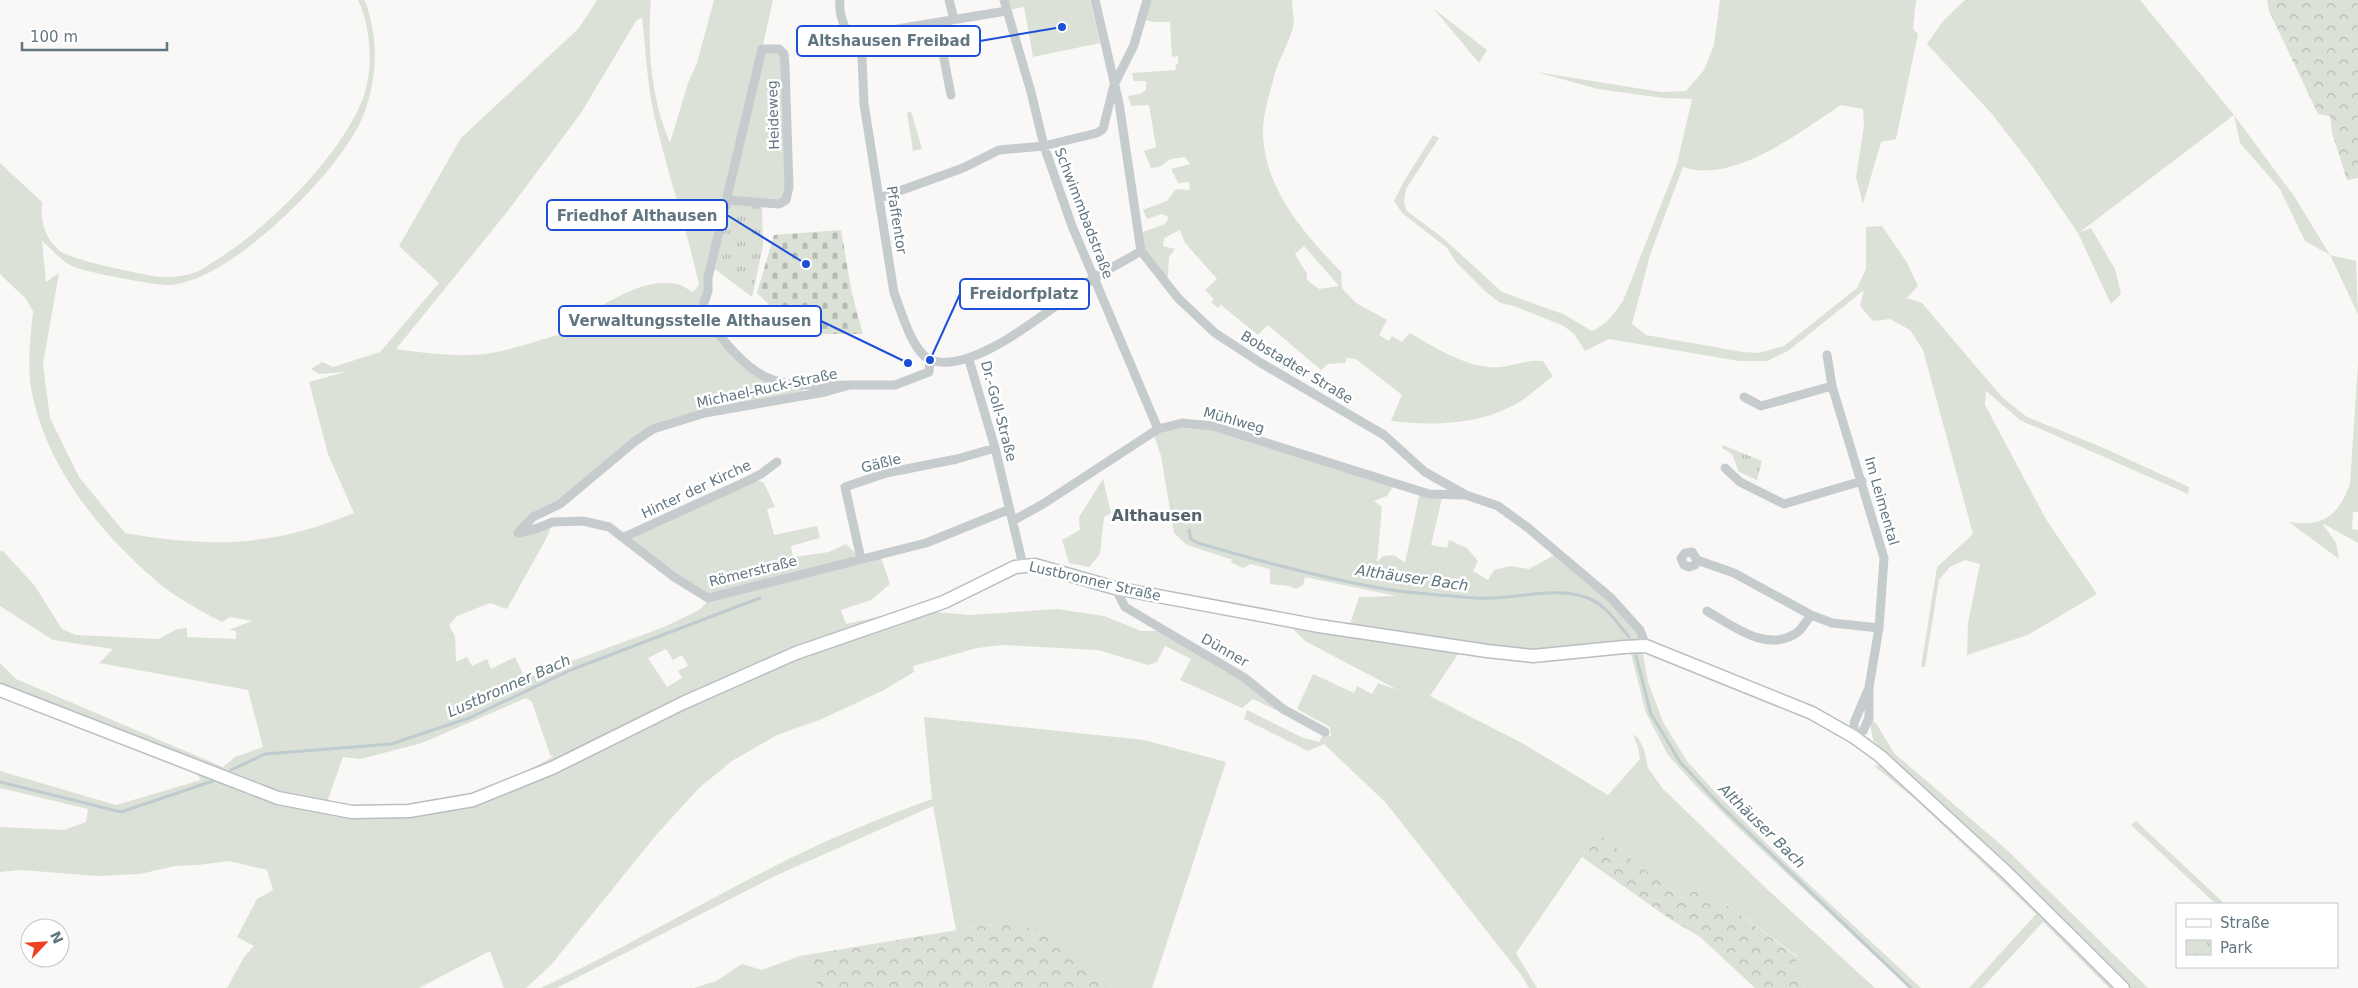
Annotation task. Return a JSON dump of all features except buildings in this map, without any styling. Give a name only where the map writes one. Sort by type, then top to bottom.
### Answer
[{"type":"street","points":[[840,0],[845,28],[855,43],[862,46]]},
{"type":"street","points":[[949,0],[954,19]]},
{"type":"street","name":"Schwimmbadstraße","points":[[1004,0],[1031,92],[1044,146],[1072,226],[1158,429]]},
{"type":"street","name":"Bobstadter Straße","points":[[1095,0],[1114,85],[1141,251],[1178,298],[1215,333],[1262,363],[1384,434],[1425,472],[1466,495],[1498,506],[1596,583],[1640,630],[1646,646]]},
{"type":"street","points":[[880,198],[963,168],[999,150],[1044,146],[1097,133],[1103,129],[1114,85],[1134,45],[1147,0]]},
{"type":"street","points":[[950,95],[937,22],[1006,11]]},
{"type":"street","name":"Pfaffentor","points":[[930,360],[920,354],[894,293],[864,104],[861,35],[937,22]]},
{"type":"street","name":"Heideweg","points":[[728,200],[778,204],[786,200],[789,187],[784,54],[780,49],[762,49]]},
{"type":"street","name":"Michael-Ruck-Straße","points":[[762,49],[728,200],[708,278],[708,291],[701,312],[736,355],[766,377],[797,384],[895,385],[929,372],[930,360]]},
{"type":"street","name":"Dr.-Goll-Straße","points":[[1023,565],[1014,520],[969,360],[1007,340],[1093,278],[1141,251]]},
{"type":"street","name":"Im Leimental","points":[[1827,355],[1832,386],[1884,558],[1879,628],[1869,687],[1854,723],[1854,737]]},
{"type":"street","points":[[930,360],[954,362],[969,360]]},
{"type":"street","name":"Michael-Ruck-Straße","points":[[518,533],[533,517],[560,504],[634,442],[653,429],[705,413],[825,392],[850,385]]},
{"type":"street","points":[[1744,397],[1761,406],[1832,386]]},
{"type":"street","name":"Mühlweg","points":[[1014,520],[1043,504],[1158,429],[1182,423],[1203,424],[1429,494],[1466,495]]},
{"type":"street","name":"Gäßle","points":[[861,559],[845,487],[886,473],[957,460],[995,448]]},
{"type":"street","name":"Hinter der Kirche","points":[[624,537],[745,482],[761,474],[777,462]]},
{"type":"street","points":[[1725,468],[1740,482],[1784,504],[1862,481]]},
{"type":"street","name":"Römerstraße","points":[[518,533],[553,522],[583,522],[609,526],[674,577],[708,598],[926,543],[1010,509]]},
{"type":"street","points":[[1697,560],[1734,573],[1810,615],[1832,623],[1879,628]]},
{"type":"street","name":"Lustbronner Straße","points":[[0,690],[278,798],[352,812],[409,811],[473,800],[552,768],[683,703],[796,653],[944,602],[1015,567],[1023,565],[1035,565],[1115,588],[1319,626],[1513,654],[1562,654],[1624,646],[1646,646]]},
{"type":"street","name":"Dünner","points":[[1115,588],[1125,607],[1246,678],[1283,709],[1325,732]]},
{"type":"street","points":[[1706,611],[1757,638],[1769,641],[1787,636],[1799,630],[1810,615]]},
{"type":"street","points":[[1646,646],[1812,713],[1854,737],[1880,756],[2006,872],[2123,988]]},
{"type":"green space","points":[[358,0],[364,0],[366,3],[373,30],[375,57],[369,97],[365,111],[354,133],[337,159],[289,212],[234,257],[208,273],[185,282],[172,285],[159,284],[76,268],[62,260],[42,241],[46,282],[59,273],[43,364],[50,418],[79,477],[125,533],[186,541],[241,541],[296,533],[354,513],[328,454],[309,382],[345,372],[319,374],[311,369],[322,362],[333,367],[380,352],[439,283],[399,246],[461,138],[579,28],[597,0],[651,0],[650,54],[652,73],[658,109],[670,143],[688,83],[697,63],[714,0],[773,0],[762,49],[784,54],[786,200],[727,201],[701,312],[722,339],[748,366],[767,377],[797,386],[809,395],[705,413],[653,429],[589,481],[533,517],[519,532],[553,522],[546,539],[507,609],[490,603],[457,616],[449,625],[455,636],[456,662],[467,657],[472,666],[487,659],[491,669],[515,657],[524,676],[529,677],[664,627],[699,610],[712,597],[708,598],[624,537],[753,478],[764,483],[775,507],[767,509],[774,535],[817,526],[820,538],[791,546],[793,557],[829,552],[846,544],[861,559],[880,555],[890,584],[871,600],[841,610],[846,624],[944,602],[937,612],[970,615],[1057,609],[1104,616],[1141,631],[1165,631],[1245,678],[1283,709],[1276,710],[1253,699],[1242,708],[1180,680],[1191,659],[1165,646],[1157,662],[1148,665],[1098,650],[1003,645],[977,648],[913,666],[914,672],[884,690],[822,719],[777,735],[732,761],[699,788],[657,834],[551,965],[526,988],[504,988],[490,951],[419,988],[227,988],[244,957],[254,946],[237,937],[257,899],[273,890],[267,870],[229,861],[175,866],[140,874],[98,876],[21,870],[0,872],[0,827],[64,830],[86,822],[88,809],[0,788],[0,771],[116,805],[201,780],[191,765],[0,690],[0,663],[16,679],[223,767],[235,757],[263,747],[248,690],[99,663],[113,649],[53,640],[0,606],[0,552],[2,550],[35,586],[62,629],[76,635],[159,639],[177,629],[187,628],[187,637],[236,639],[236,631],[229,630],[252,621],[230,617],[222,622],[187,603],[162,586],[115,542],[80,499],[65,477],[52,453],[34,402],[30,380],[29,357],[33,311],[26,299],[0,274],[0,163],[42,202],[45,230],[51,242],[62,252],[91,262],[153,276],[176,276],[196,272],[234,248],[277,213],[318,170],[350,125],[361,103],[368,79],[369,38]],"holes":[[[642,17],[652,106],[699,285],[693,292],[682,286],[666,283],[637,288],[607,302],[570,327],[568,332],[496,352],[474,355],[451,355],[396,349],[507,212],[581,113],[636,21]],[[666,649],[673,660],[682,655],[688,666],[678,671],[682,678],[667,687],[648,658]],[[526,698],[532,702],[550,755],[554,756],[500,783],[473,793],[445,800],[388,806],[327,802],[343,757],[361,759],[422,743]]]},
{"type":"green space","points":[[1008,0],[1090,0],[1100,43],[1033,57],[1024,7],[1009,10]]},
{"type":"green space","points":[[1147,0],[1292,0],[1293,27],[1275,73],[1265,113],[1263,136],[1266,156],[1271,175],[1290,210],[1301,227],[1341,272],[1342,288],[1356,303],[1387,320],[1379,335],[1389,341],[1392,336],[1402,342],[1410,333],[1458,359],[1489,367],[1503,367],[1530,361],[1543,361],[1553,376],[1519,402],[1489,415],[1457,422],[1407,423],[1391,421],[1402,395],[1356,359],[1346,358],[1346,363],[1328,364],[1321,370],[1268,325],[1258,335],[1221,305],[1218,308],[1211,302],[1214,299],[1205,290],[1217,279],[1185,243],[1180,230],[1164,238],[1163,246],[1175,249],[1169,257],[1168,276],[1164,280],[1141,251],[1138,234],[1165,224],[1169,217],[1162,214],[1147,219],[1143,210],[1167,201],[1176,189],[1190,190],[1189,182],[1178,183],[1171,169],[1190,164],[1185,157],[1171,159],[1159,167],[1151,168],[1144,151],[1156,147],[1149,105],[1131,106],[1128,96],[1140,94],[1146,90],[1146,81],[1134,81],[1132,73],[1176,70],[1175,66],[1178,63],[1178,56],[1172,57],[1170,22],[1153,22],[1142,19]],"holes":[[[1304,246],[1339,286],[1319,289],[1307,280],[1307,274],[1295,254]]]},
{"type":"green space","points":[[1720,0],[1916,0],[1913,29],[1918,34],[1896,139],[1881,142],[1863,204],[1856,177],[1864,126],[1863,109],[1841,105],[1787,141],[1744,162],[1723,169],[1703,171],[1683,167],[1650,255],[1632,324],[1646,335],[1743,352],[1759,353],[1784,346],[1857,288],[1866,269],[1866,227],[1882,226],[1906,261],[1918,286],[1907,298],[1922,303],[2002,397],[2027,417],[2099,446],[2189,487],[2188,494],[2020,420],[1986,391],[1985,405],[2047,521],[2097,594],[2028,635],[1967,655],[1968,623],[1980,564],[1965,560],[1950,567],[1939,580],[1925,667],[1921,667],[1937,567],[1973,534],[1923,350],[1910,330],[1890,319],[1873,321],[1860,306],[1864,290],[1788,351],[1767,361],[1739,361],[1609,339],[1585,351],[1575,335],[1564,326],[1514,306],[1500,303],[1456,262],[1447,248],[1402,213],[1394,201],[1433,135],[1439,138],[1406,189],[1404,203],[1407,211],[1443,238],[1502,292],[1563,314],[1592,331],[1597,329],[1609,319],[1623,301],[1677,164],[1692,99],[1663,98],[1598,89],[1536,72],[1661,92],[1686,91],[1704,70],[1714,45]]},
{"type":"green space","points":[[1965,0],[2140,0],[2234,115],[2080,232],[2091,228],[2115,269],[2121,294],[2111,304],[2078,233],[2032,166],[1992,114],[1927,44],[1943,21]]},
{"type":"green space","points":[[2267,0],[2358,0],[2358,178],[2347,180],[2332,133],[2330,116],[2318,114],[2269,11]]},
{"type":"green space","points":[[1434,9],[1487,50],[1479,63]]},
{"type":"green space","points":[[911,111],[922,149],[913,151],[907,113]]},
{"type":"green space","points":[[2234,115],[2294,196],[2330,255],[2305,241],[2280,189],[2240,143]]},
{"type":"green space","points":[[729,203],[762,205],[763,246],[752,297],[715,269]]},
{"type":"green space","points":[[841,230],[852,294],[863,334],[792,334],[790,325],[757,293],[774,235]]},
{"type":"green space","points":[[2330,255],[2356,261],[2358,314]]},
{"type":"green space","points":[[2358,364],[2358,512],[2353,512],[2352,529],[2358,530],[2358,543],[2322,523],[2336,543],[2339,559],[2289,522],[2312,523],[2328,517],[2340,504],[2350,484]]},
{"type":"green space","points":[[1194,423],[1395,484],[1387,496],[1374,501],[1382,507],[1377,562],[1383,556],[1394,555],[1405,563],[1420,492],[1443,494],[1431,545],[1447,548],[1449,540],[1467,548],[1478,561],[1473,571],[1488,580],[1494,570],[1510,566],[1529,569],[1558,553],[1625,614],[1646,646],[1643,654],[1648,682],[1663,722],[1687,761],[1786,863],[1921,988],[1909,988],[1732,822],[1668,755],[1646,713],[1629,646],[1532,657],[1463,647],[1430,696],[1522,743],[1608,795],[1640,759],[1633,734],[1638,738],[1644,749],[1648,768],[1663,789],[1768,890],[1875,988],[1805,988],[1794,978],[1797,956],[1703,887],[1681,898],[1600,835],[1582,857],[1516,953],[1537,988],[1529,988],[1522,976],[1386,803],[1324,744],[1308,751],[1244,719],[1247,710],[1303,738],[1319,742],[1325,732],[1331,737],[1330,727],[1297,709],[1313,674],[1354,693],[1357,686],[1372,694],[1378,683],[1398,690],[1305,641],[1283,619],[1348,630],[1359,597],[1396,596],[1305,577],[1303,585],[1296,589],[1289,586],[1270,584],[1270,569],[1251,564],[1243,568],[1230,562],[1233,560],[1187,545],[1174,533],[1161,456],[1153,432]]},
{"type":"green space","points":[[1723,445],[1762,461],[1757,480],[1739,472],[1732,454],[1722,448]]},
{"type":"green space","points":[[1103,479],[1111,513],[1104,517],[1100,554],[1089,567],[1069,563],[1062,540],[1080,530],[1079,517]]},
{"type":"green space","points":[[924,717],[1144,740],[1226,762],[1152,988],[1111,988],[1103,979],[999,923],[956,930],[933,806],[775,876],[557,988],[541,988],[791,858],[850,831],[932,799]]},
{"type":"green space","points":[[1869,718],[1876,723],[1894,753],[2007,850],[2148,988],[2109,988],[2043,922],[1982,988],[1969,988],[2036,914],[1916,800],[1873,765],[1882,766],[1888,755],[1873,740]]},
{"type":"green space","points":[[2136,821],[2224,903],[2215,903],[2131,825]]},
{"type":"green space","points":[[1600,835],[1681,898],[1703,887],[1797,957],[1794,978],[1805,988],[1755,988],[1700,937],[1670,919],[1582,857]]},
{"type":"green space","points":[[999,923],[1047,931],[1111,988],[820,988],[800,956]]},
{"type":"green space","points":[[800,956],[820,988],[694,988],[716,981],[742,964],[762,970]]},
{"type":"waterway","name":"Althäuser Bach","points":[[1189,530],[1191,539],[1198,543],[1291,569],[1385,589],[1475,598],[1546,593],[1574,594],[1588,598],[1600,605],[1629,637]]},
{"type":"waterway","name":"Lustbronner Bach","points":[[231,770],[265,754],[391,744],[469,718],[573,669],[760,598]]},
{"type":"waterway","name":"Althäuser Bach","points":[[1636,656],[1651,714],[1680,762],[1721,806],[1911,988]]},
{"type":"waterway","name":"Lustbronner Bach","points":[[0,782],[121,812],[213,781]]},
{"type":"place","name":"Altshausen Freibad","points":[[1062,27]]},
{"type":"place","name":"Friedhof Althausen","points":[[806,264]]},
{"type":"place","name":"Freidorfplatz","points":[[930,360]]},
{"type":"place","name":"Verwaltungsstelle Althausen","points":[[908,363]]},
{"type":"district","name":"Althausen","points":[[1157,515]]}]
